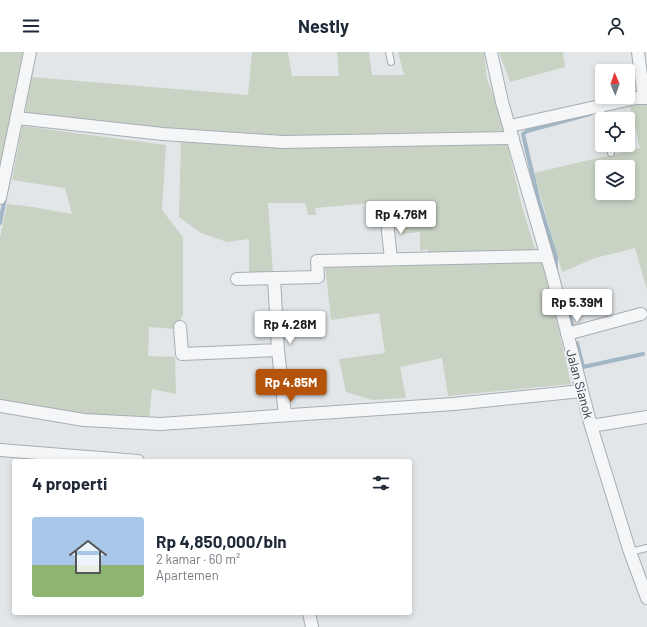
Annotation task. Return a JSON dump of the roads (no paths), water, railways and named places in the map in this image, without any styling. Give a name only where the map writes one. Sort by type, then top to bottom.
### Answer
[{"type":"street","points":[[0,198],[30,52]]},
{"type":"street","name":"Jalan Sianok","points":[[491,52],[502,102],[547,256],[591,426],[630,552],[647,598]]},
{"type":"street","points":[[510,126],[636,98],[646,98],[638,52]]},
{"type":"street","points":[[17,118],[163,134],[283,142],[513,138]]},
{"type":"street","points":[[386,212],[391,260]]},
{"type":"street","points":[[237,279],[318,276],[317,261],[547,256]]},
{"type":"street","points":[[274,278],[278,350],[285,415]]},
{"type":"street","points":[[567,334],[641,314]]},
{"type":"street","points":[[180,327],[182,354],[278,350]]},
{"type":"street","points":[[0,406],[84,420],[160,424],[454,404],[582,391]]},
{"type":"street","points":[[591,426],[647,417]]},
{"type":"street","points":[[0,450],[113,459]]},
{"type":"street","points":[[309,615],[312,627]]},
{"type":"lane","points":[[389,52],[391,62]]},
{"type":"lane","points":[[600,106],[601,112]]},
{"type":"lane","points":[[630,552],[647,548]]},
{"type":"waterway","points":[[556,271],[556,257],[539,202],[523,134],[527,131],[590,114]]},
{"type":"waterway","points":[[0,223],[5,198]]},
{"type":"waterway","points":[[565,300],[573,329]]},
{"type":"waterway","points":[[577,343],[583,367],[643,354]]}]
